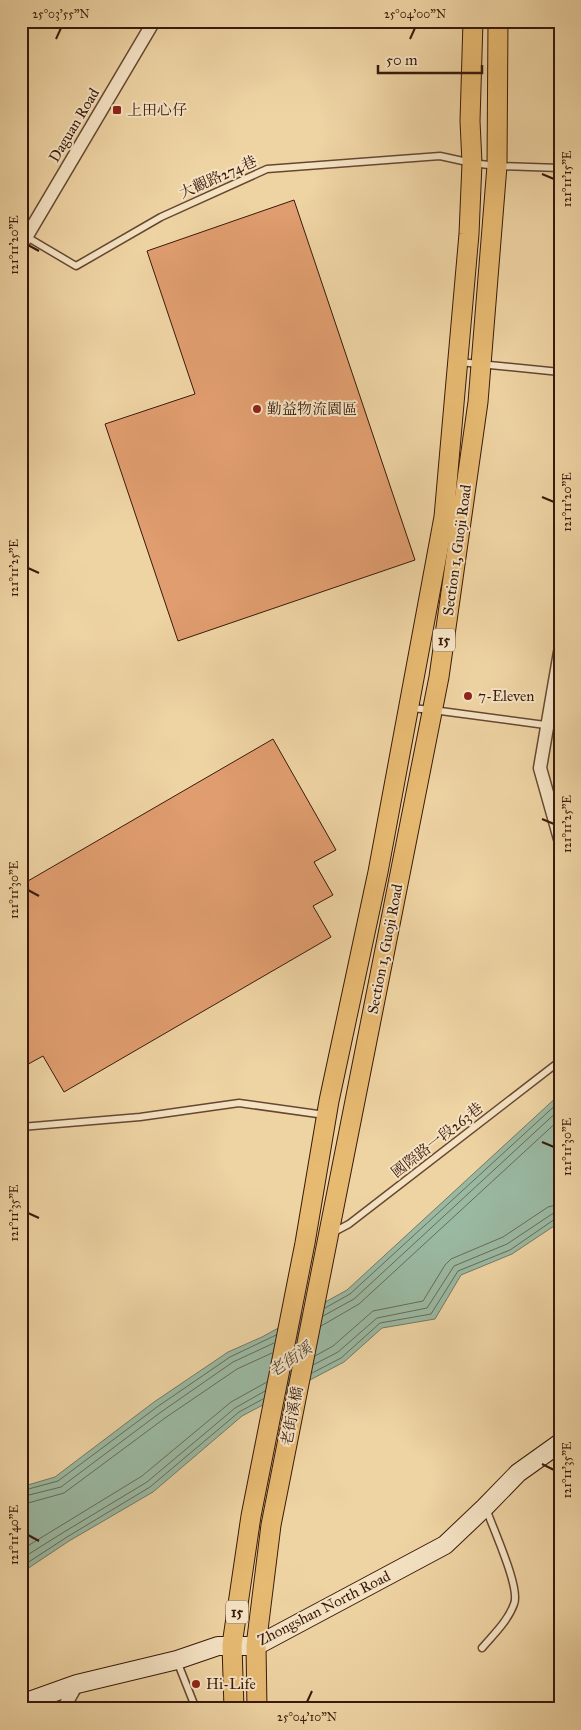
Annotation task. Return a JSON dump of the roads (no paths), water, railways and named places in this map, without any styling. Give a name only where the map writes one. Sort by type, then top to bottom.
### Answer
[{"type":"main road","name":"Section 1, Guoji Road","points":[[305,1243],[326,1115],[378,872],[444,517],[469,234],[472,163],[470,121],[473,21]]},
{"type":"main road","name":"Section 1, Guoji Road","points":[[326,1242],[439,677],[477,412],[497,166],[498,21]]},
{"type":"main road","name":"老街溪橋","points":[[256,1646],[271,1525],[326,1242]]},
{"type":"main road","name":"老街溪橋","points":[[232,1645],[251,1516],[305,1243]]},
{"type":"main road","name":"15","points":[[232,1645],[234,1709]]},
{"type":"main road","name":"15","points":[[256,1646],[256,1709]]},
{"type":"street","name":"Daguan Road","points":[[24,241],[154,21]]},
{"type":"street","points":[[560,652],[554,726],[540,768],[560,839]]},
{"type":"street","name":"Zhongshan North Road","points":[[21,1704],[77,1684],[177,1660],[218,1646],[256,1646],[445,1545],[518,1472],[560,1443]]},
{"type":"street","points":[[63,1709],[77,1684]]},
{"type":"lane","name":"大觀路274巷","points":[[24,241],[76,266],[161,217],[267,169],[440,156],[472,163]]},
{"type":"lane","points":[[472,163],[497,166],[560,168]]},
{"type":"lane","points":[[458,362],[560,372]]},
{"type":"lane","points":[[409,708],[554,726]]},
{"type":"lane","name":"國際路一段263巷","points":[[326,1242],[560,1061]]},
{"type":"lane","points":[[21,1127],[140,1117],[239,1103],[326,1115]]},
{"type":"lane","points":[[482,1648],[504,1622],[515,1603],[513,1581],[485,1507]]},
{"type":"lane","points":[[177,1660],[196,1709]]},
{"type":"water","name":"老街溪","points":[[560,1094],[560,1222],[512,1254],[461,1275],[435,1319],[382,1328],[344,1362],[242,1416],[153,1492],[69,1541],[21,1573],[21,1487],[55,1477],[154,1402],[228,1352],[262,1337],[347,1290]]},
{"type":"place","name":"上田心仔","points":[[117,110]]},
{"type":"place","name":"勤益物流園區","points":[[257,409]]},
{"type":"place","name":"7-Eleven","points":[[468,696]]},
{"type":"place","name":"Hi-Life","points":[[196,1684]]}]
